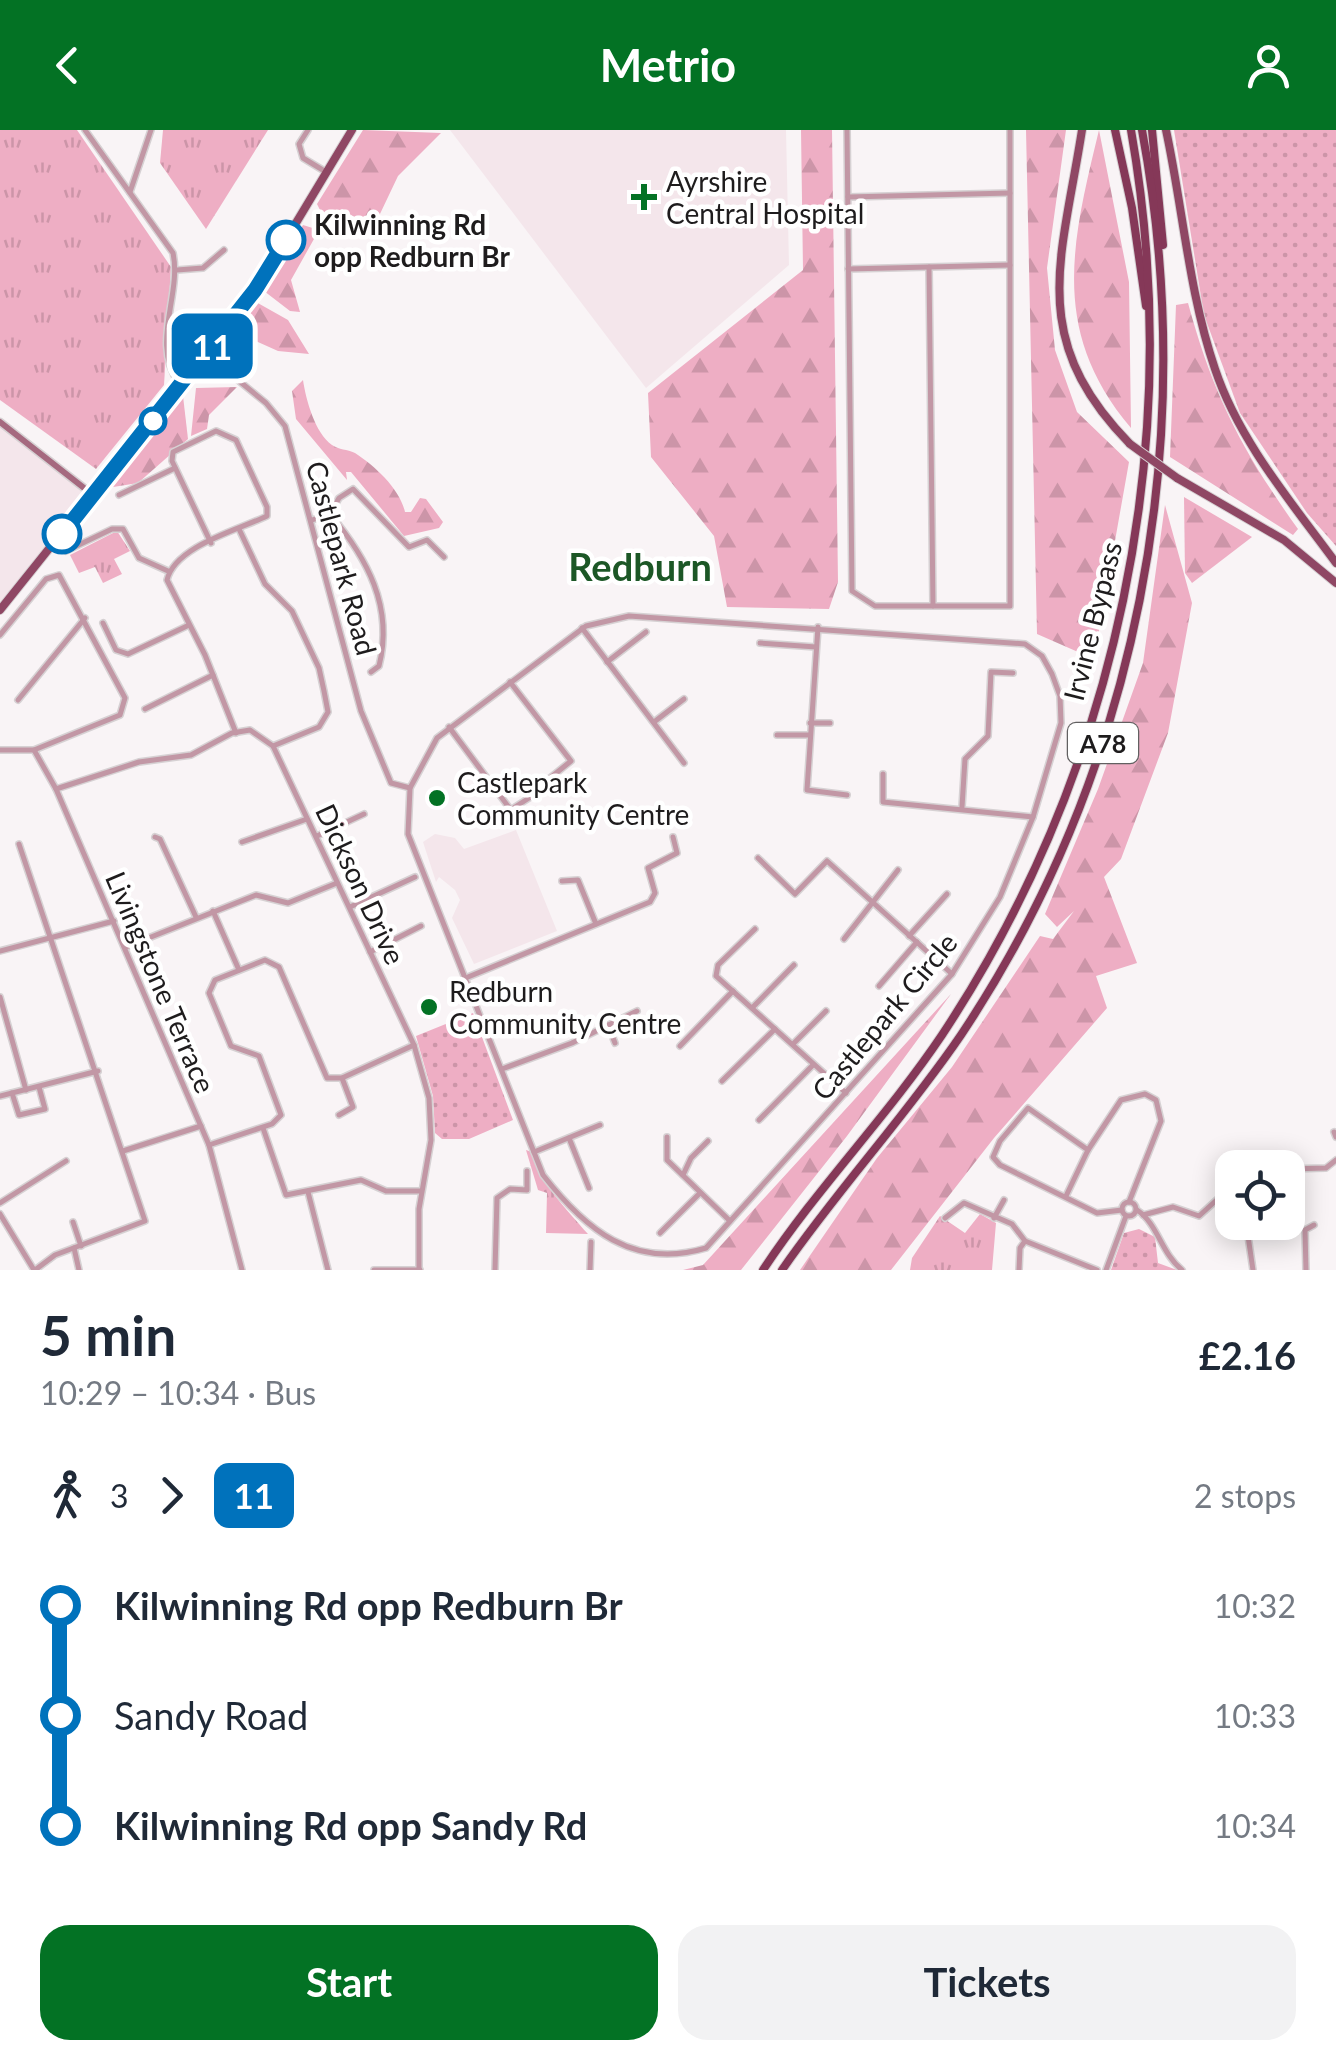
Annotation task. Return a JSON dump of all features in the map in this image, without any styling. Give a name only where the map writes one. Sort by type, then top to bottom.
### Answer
[{"type":"highway","points":[[1115,130],[1132,208],[1152,360]]},
{"type":"highway","name":"Irvine Bypass","points":[[763,1270],[941,1036],[1006,926],[1060,807],[1104,682],[1134,558],[1152,360],[1146,232],[1131,130]]},
{"type":"highway","name":"Irvine Bypass","points":[[782,1270],[960,1036],[1026,926],[1083,802],[1126,675],[1149,547],[1162,420],[1162,273],[1142,130]]},
{"type":"highway","points":[[1152,130],[1164,220],[1162,273]]},
{"type":"main road","points":[[0,610],[255,290],[352,130]]},
{"type":"main road","points":[[1082,130],[1058,259],[1058,300],[1079,378],[1102,415],[1130,444],[1176,478],[1284,540],[1336,583]]},
{"type":"main road","points":[[1166,130],[1200,315],[1230,404],[1262,460],[1336,563]]},
{"type":"main road","points":[[0,422],[94,496]]},
{"type":"street","points":[[84,130],[167,242],[177,270],[168,311],[167,352],[171,372],[181,386]]},
{"type":"street","points":[[130,192],[151,130]]},
{"type":"street","points":[[308,130],[299,144],[302,158],[326,172]]},
{"type":"street","points":[[847,130],[852,591],[876,606],[1010,606],[1010,130]]},
{"type":"street","points":[[848,197],[1010,193]]},
{"type":"street","points":[[177,270],[203,268],[224,250]]},
{"type":"street","points":[[848,269],[1010,265]]},
{"type":"street","points":[[929,267],[933,606]]},
{"type":"street","name":"Castlepark Road","points":[[206,354],[266,402],[285,426],[361,710],[391,782],[410,788]]},
{"type":"street","points":[[211,542],[175,468],[174,452],[216,431],[236,440],[267,507],[267,516],[181,557],[167,580],[236,733]]},
{"type":"street","points":[[120,496],[175,468]]},
{"type":"street","points":[[312,520],[330,514],[352,489],[409,547],[427,540],[444,557]]},
{"type":"street","points":[[330,514],[357,546],[376,582],[383,650],[379,666],[370,672]]},
{"type":"street","points":[[66,551],[112,529],[122,529],[139,558],[169,572]]},
{"type":"street","points":[[56,789],[139,762],[191,755],[236,733],[250,730],[273,746],[320,726],[328,712],[319,668],[292,611],[265,584],[238,529]]},
{"type":"street","points":[[0,634],[46,578],[63,577],[125,698],[125,710],[34,750],[0,750]]},
{"type":"street","name":"Castlepark Circle","points":[[613,1252],[576,1216],[543,1175],[408,834],[410,788],[424,758],[449,727],[582,628],[604,618],[629,616],[988,638],[1025,644],[1042,656],[1060,696],[1060,722],[1033,816],[1000,897],[952,974],[706,1248],[677,1263]]},
{"type":"street","points":[[18,700],[85,618]]},
{"type":"street","points":[[103,623],[116,650],[128,654],[187,626]]},
{"type":"street","points":[[582,628],[684,764]]},
{"type":"street","points":[[818,628],[806,790],[847,795]]},
{"type":"street","points":[[607,662],[646,632]]},
{"type":"street","points":[[760,642],[817,647]]},
{"type":"street","points":[[962,808],[965,759],[988,736],[992,672],[1013,673]]},
{"type":"street","points":[[145,709],[213,675]]},
{"type":"street","points":[[510,682],[571,761],[545,782]]},
{"type":"street","points":[[653,723],[684,699]]},
{"type":"street","points":[[810,723],[830,723]]},
{"type":"street","points":[[449,727],[514,808],[519,820]]},
{"type":"street","points":[[777,734],[809,735]]},
{"type":"street","name":"Dickson Drive","points":[[273,746],[414,1045],[429,1098],[431,1140],[429,1170],[421,1191],[420,1270]]},
{"type":"street","name":"Livingstone Terrace","points":[[34,750],[56,789],[209,1145],[242,1270]]},
{"type":"street","points":[[883,774],[883,802],[1033,816]]},
{"type":"street","points":[[514,808],[529,798]]},
{"type":"street","points":[[316,837],[364,814]]},
{"type":"street","points":[[242,842],[307,819]]},
{"type":"street","points":[[154,837],[160,839],[196,918]]},
{"type":"street","points":[[467,978],[650,902],[654,892],[648,868],[677,853],[673,837]]},
{"type":"street","points":[[0,1214],[34,1270],[77,1247],[145,1221],[54,938],[19,844]]},
{"type":"street","points":[[758,858],[796,894],[827,860],[952,974]]},
{"type":"street","points":[[844,939],[898,870]]},
{"type":"street","points":[[349,908],[415,877]]},
{"type":"street","points":[[562,881],[578,880],[596,924]]},
{"type":"street","points":[[125,947],[256,894],[288,904],[337,883]]},
{"type":"street","points":[[910,936],[948,894]]},
{"type":"street","points":[[213,910],[239,970]]},
{"type":"street","points":[[0,952],[114,921]]},
{"type":"street","points":[[370,952],[421,926]]},
{"type":"street","points":[[755,929],[718,966],[716,976],[846,1093]]},
{"type":"street","points":[[879,986],[917,942]]},
{"type":"street","points":[[209,1145],[278,1120],[281,1107],[259,1056],[231,1046],[209,993],[215,980],[264,960],[279,966],[327,1078],[342,1078],[414,1045]]},
{"type":"street","points":[[752,1008],[794,965]]},
{"type":"street","points":[[680,1046],[733,991]]},
{"type":"street","points":[[0,997],[26,1090]]},
{"type":"street","points":[[502,1069],[637,1011]]},
{"type":"street","points":[[792,1045],[826,1011]]},
{"type":"street","points":[[608,1025],[615,1043]]},
{"type":"street","points":[[722,1082],[775,1029]]},
{"type":"street","points":[[759,1120],[814,1064]]},
{"type":"street","points":[[0,1096],[98,1071]]},
{"type":"street","points":[[338,1115],[353,1108],[342,1078]]},
{"type":"street","points":[[12,1093],[18,1115],[44,1109],[39,1087]]},
{"type":"street","points":[[1066,1196],[1088,1150],[1121,1100],[1146,1094],[1156,1100],[1161,1121],[1106,1270]]},
{"type":"street","points":[[1088,1150],[1028,1108],[1000,1141],[993,1156],[1000,1165],[1097,1213],[1172,1207],[1198,1216],[1215,1201]]},
{"type":"street","points":[[534,1152],[600,1125]]},
{"type":"street","points":[[123,1152],[201,1126]]},
{"type":"street","points":[[263,1127],[281,1192],[291,1196],[361,1180],[386,1191],[421,1191]]},
{"type":"street","points":[[667,1137],[667,1160],[730,1221]]},
{"type":"street","points":[[569,1138],[590,1188]]},
{"type":"street","points":[[683,1175],[691,1158],[708,1142]]},
{"type":"street","points":[[1305,1169],[1326,1168],[1336,1160]]},
{"type":"street","points":[[0,1203],[66,1161]]},
{"type":"street","points":[[496,1270],[497,1198],[510,1188],[527,1190],[526,1171]]},
{"type":"street","points":[[308,1192],[328,1270]]},
{"type":"street","points":[[660,1233],[700,1192]]},
{"type":"street","points":[[994,1218],[1004,1200]]},
{"type":"street","points":[[945,1218],[963,1202],[1012,1224],[1025,1241],[1064,1255],[1075,1267],[1097,1270]]},
{"type":"street","points":[[1129,1202],[1140,1212],[1166,1257],[1182,1270]]},
{"type":"street","points":[[73,1222],[79,1270]]},
{"type":"street","points":[[1306,1270],[1301,1229],[1314,1225]]},
{"type":"street","points":[[1249,1240],[1253,1270]]},
{"type":"street","points":[[1018,1270],[1020,1248],[1025,1241]]},
{"type":"street","points":[[590,1270],[591,1242]]},
{"type":"street","points":[[374,1270],[420,1270]]},
{"type":"shaded area","name":"Ayrshire Central Hospital","points":[[450,130],[786,130],[789,265],[646,388]]},
{"type":"shaded area","points":[[0,423],[93,496],[0,610]]},
{"type":"shaded area","points":[[516,830],[557,931],[474,964],[452,918],[460,900],[455,890],[439,877],[436,882],[423,842],[435,834],[455,838],[464,849]]},
{"type":"green space","points":[[0,130],[77,130],[171,267],[164,385],[96,469],[0,400]]},
{"type":"green space","points":[[163,130],[268,130],[206,229],[160,163]]},
{"type":"green space","points":[[363,130],[441,133],[398,176],[379,216],[368,226],[342,209],[326,222],[317,204]]},
{"type":"green space","points":[[801,130],[832,130],[838,582],[829,609],[727,607],[714,536],[651,457],[648,393],[803,270]]},
{"type":"green space","points":[[1026,130],[1066,130],[1047,268],[1055,350],[1077,412],[1129,462],[1094,659],[1037,634]]},
{"type":"green space","points":[[1099,130],[1129,282],[1131,428],[1105,392],[1088,356],[1078,321],[1074,285],[1081,210]]},
{"type":"green space","points":[[1174,130],[1336,130],[1336,546],[1307,513],[1240,413],[1204,315]]},
{"type":"green space","points":[[303,225],[319,230],[291,280],[300,312],[290,311],[264,291]]},
{"type":"green space","points":[[256,302],[288,320],[309,354],[278,351],[247,337],[232,366],[223,353]]},
{"type":"green space","points":[[1188,303],[1231,421],[1298,529],[1293,535],[1170,457],[1176,305]]},
{"type":"green space","points":[[303,380],[312,416],[326,440],[355,453],[378,471],[398,495],[405,512],[411,512],[420,498],[426,499],[443,522],[439,528],[404,536],[351,472],[346,472],[347,480],[296,419],[292,391]]},
{"type":"green space","points":[[237,387],[209,415],[207,429],[191,436],[196,388]]},
{"type":"green space","points":[[183,396],[188,439],[138,483],[107,488]]},
{"type":"green space","points":[[1184,497],[1252,537],[1192,583],[1185,573]]},
{"type":"green space","points":[[1165,505],[1192,603],[1168,733],[1121,859],[1104,877],[1137,963],[1096,976],[1107,1008],[994,1138],[891,1270],[800,1270],[877,1158],[952,1067],[1040,936],[1053,939],[1074,911],[1057,927],[1045,914],[1098,789],[1143,663]]},
{"type":"green space","points":[[117,531],[130,551],[114,559],[122,574],[103,583],[95,567],[79,573],[70,555]]},
{"type":"green space","points":[[951,994],[847,1136],[741,1270],[683,1270],[703,1265]]},
{"type":"green space","points":[[473,1013],[513,1120],[469,1139],[442,1139],[435,1133],[433,1096],[416,1036]]},
{"type":"green space","points":[[526,1150],[532,1152],[555,1196],[588,1234],[546,1233],[547,1193],[538,1190]]},
{"type":"green space","points":[[980,1214],[996,1223],[992,1270],[910,1270],[912,1258],[940,1216],[965,1233]]},
{"type":"green space","points":[[1139,1229],[1155,1237],[1158,1263],[1177,1270],[1111,1270],[1124,1233]]},
{"type":"bus line","name":"11","points":[[62,534],[255,290],[286,240]]},
{"type":"place","name":"Ayrshire Central Hospital","points":[[644,197]]},
{"type":"place","name":"Kilwinning Rd opp Redburn Br","points":[[286,240]]},
{"type":"place","name":"Castlepark Community Centre","points":[[437,798]]},
{"type":"place","name":"Redburn Community Centre","points":[[429,1007]]},
{"type":"district","name":"Redburn","points":[[640,566]]}]
